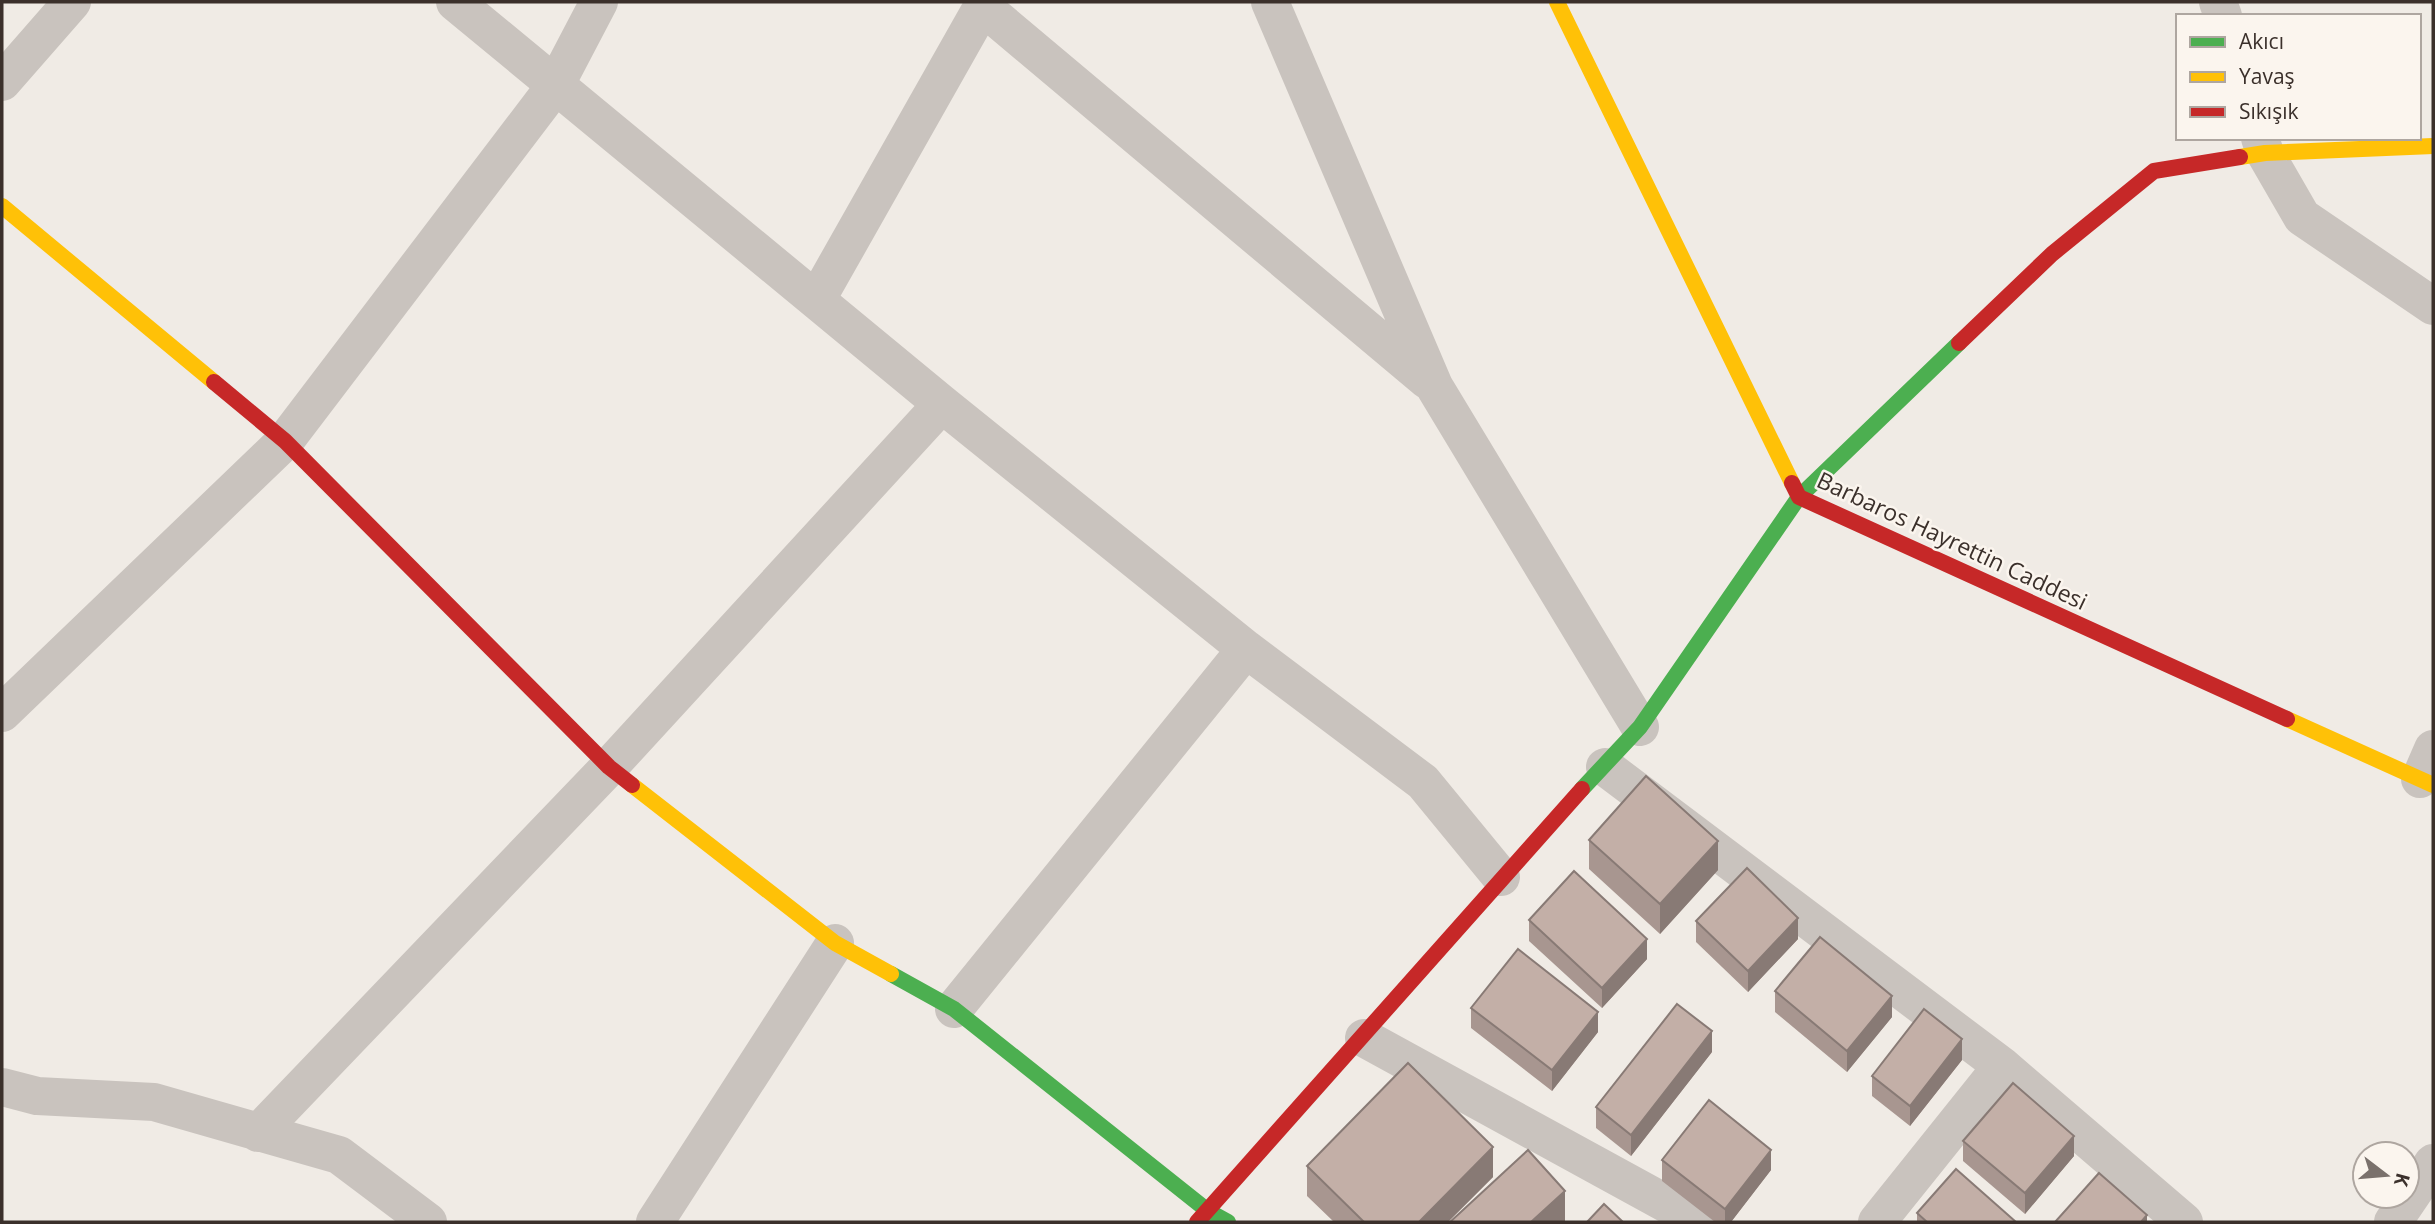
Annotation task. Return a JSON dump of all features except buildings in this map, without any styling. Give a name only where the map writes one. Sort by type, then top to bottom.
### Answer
[{"type":"street","points":[[2,82],[72,2]]},
{"type":"street","points":[[455,2],[942,404],[1246,649],[1423,782],[1501,877]]},
{"type":"street","points":[[2,713],[285,441],[555,86],[599,2]]},
{"type":"street","points":[[1270,2],[1434,386],[1640,727]]},
{"type":"street","name":"Barbaros Hayrettin Caddesi","points":[[1557,2],[1799,497],[2429,771]]},
{"type":"street","points":[[817,299],[984,4],[1434,386]]},
{"type":"street","points":[[2262,145],[2302,217],[2433,306]]},
{"type":"street","points":[[1203,1217],[1364,1038],[1501,877],[1640,727],[1799,497],[2053,254],[2154,171],[2262,145],[2433,146]]},
{"type":"street","points":[[2,206],[285,441],[609,767],[835,943],[954,1009],[1203,1217],[1228,1222]]},
{"type":"street","points":[[258,1133],[609,767],[942,404]]},
{"type":"street","points":[[954,1009],[1246,649]]},
{"type":"street","points":[[1605,767],[2002,1066],[2184,1222]]},
{"type":"street","points":[[655,1222],[835,943]]},
{"type":"street","points":[[1364,1038],[1700,1222]]},
{"type":"street","points":[[1877,1222],[2002,1066]]},
{"type":"street","points":[[2,1087],[37,1096],[154,1102],[339,1155],[413,1218]]},
{"type":"street","points":[[2393,1222],[2433,1163]]},
{"type":"traffic: fast","points":[[1582,789],[1640,727],[1799,497],[1959,343]]},
{"type":"traffic: fast","points":[[891,974],[954,1009],[1208,1211],[1228,1222]]},
{"type":"traffic: slow","points":[[1557,2],[1792,483]]},
{"type":"traffic: slow","points":[[2240,157],[2265,153],[2433,146]]},
{"type":"traffic: slow","points":[[2,206],[214,382]]},
{"type":"traffic: slow","points":[[2287,719],[2433,785]]},
{"type":"traffic: slow","points":[[632,785],[835,943],[891,974]]},
{"type":"traffic: jam","points":[[1959,343],[2052,254],[2154,171],[2240,157]]},
{"type":"traffic: jam","points":[[214,382],[285,441],[609,767],[632,785]]},
{"type":"traffic: jam","points":[[1792,483],[1799,497],[2287,719]]},
{"type":"traffic: jam","points":[[1197,1222],[1582,789]]}]
